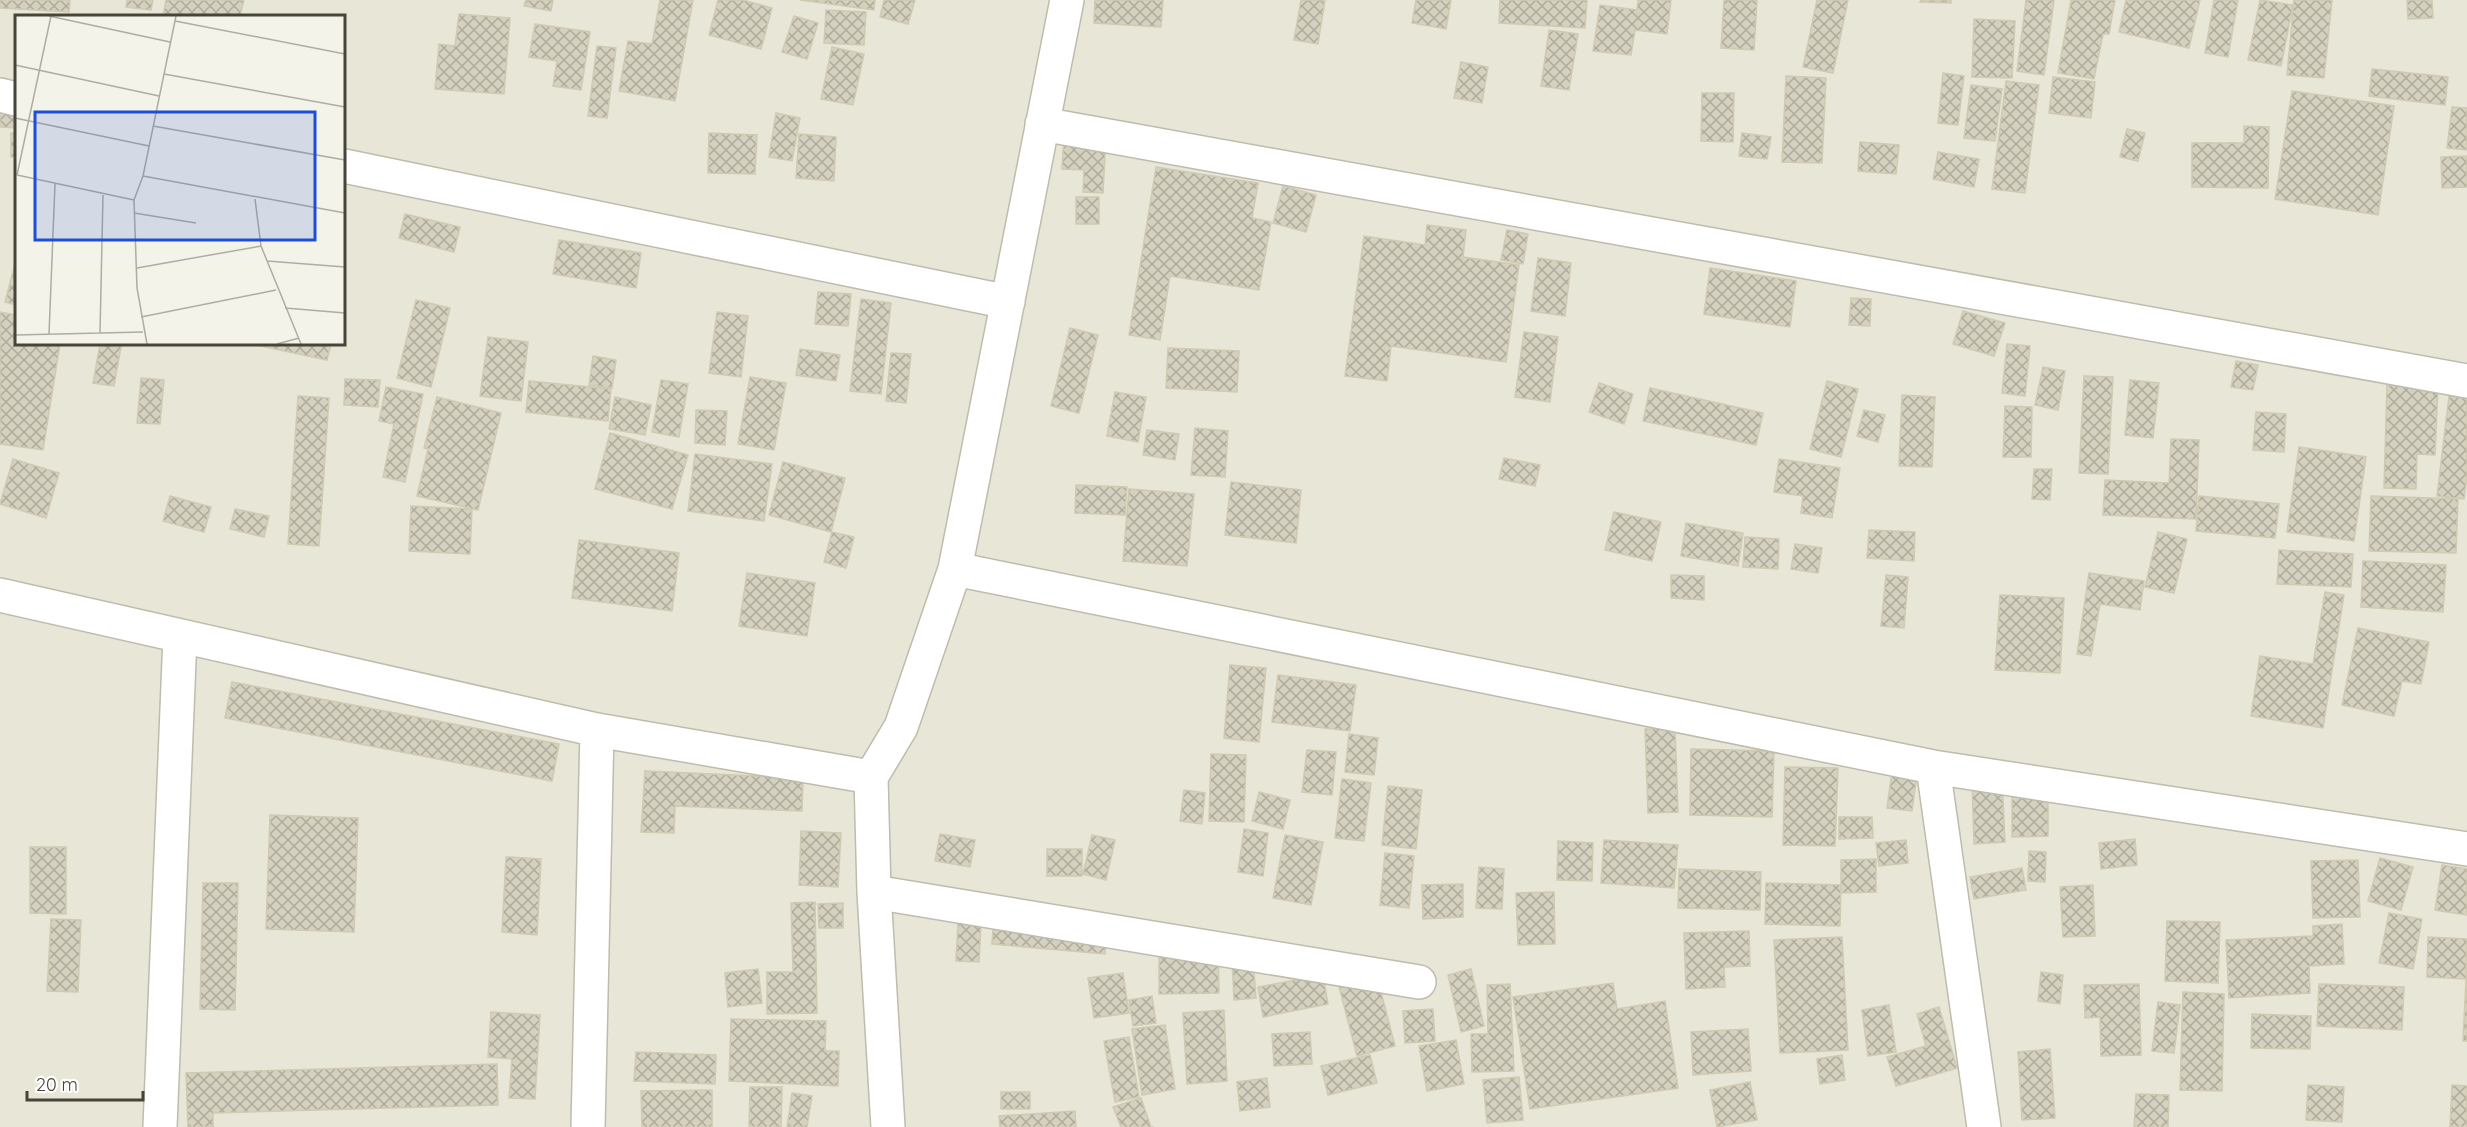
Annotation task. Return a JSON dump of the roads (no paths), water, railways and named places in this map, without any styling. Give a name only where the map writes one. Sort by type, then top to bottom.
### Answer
[{"type":"street","points":[[888,1127],[874,892],[871,777],[901,727],[955,570],[1067,0]]},
{"type":"street","points":[[0,95],[15,99]]},
{"type":"street","points":[[1042,124],[2467,381]]},
{"type":"street","points":[[345,166],[1008,303]]},
{"type":"street","points":[[955,570],[1932,767],[2467,849]]},
{"type":"street","points":[[0,595],[597,730],[871,777]]},
{"type":"street","points":[[160,1127],[180,636]]},
{"type":"street","points":[[588,1127],[597,730]]},
{"type":"street","points":[[1932,767],[1984,1127]]},
{"type":"street","points":[[874,892],[1419,982]]}]
